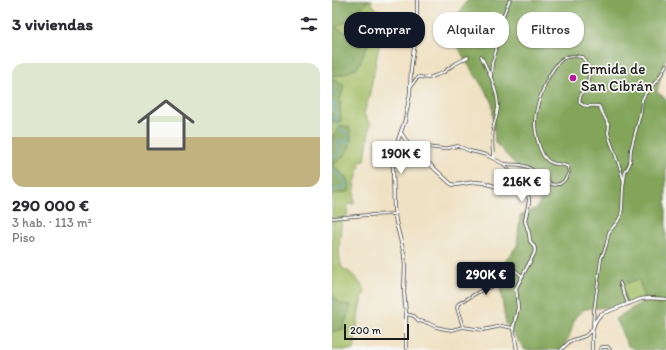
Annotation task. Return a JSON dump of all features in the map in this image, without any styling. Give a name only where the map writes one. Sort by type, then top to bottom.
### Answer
[{"type":"street","points":[[406,350],[404,254],[395,214],[393,165],[397,143],[405,120],[410,93],[417,30],[417,0]]},
{"type":"street","points":[[491,76],[492,63],[496,51],[498,29],[506,6],[510,0]]},
{"type":"street","points":[[504,164],[521,165],[528,168],[555,186],[559,185],[567,177],[569,172],[567,166],[553,164],[542,155],[535,122],[542,91],[547,80],[554,68],[564,59],[574,55],[582,57],[588,64],[589,73],[587,85],[580,98],[581,104],[584,106],[599,106],[602,110],[609,126],[608,133],[624,183]]},
{"type":"street","points":[[481,56],[491,76],[498,107],[493,129],[493,158]]},
{"type":"street","points":[[411,86],[416,78],[429,78],[437,75],[468,58]]},
{"type":"street","points":[[592,350],[594,311],[601,259],[609,232],[621,215],[625,173],[630,163],[631,149],[641,111],[642,100],[645,94],[659,78],[666,65]]},
{"type":"street","points":[[400,133],[408,144],[451,184],[455,185],[475,182],[485,183],[503,189],[518,189],[525,192],[529,198],[525,221],[534,254],[516,288],[518,308],[513,328],[517,350]]},
{"type":"street","points":[[408,144],[444,149],[458,146],[493,158],[504,164],[516,180],[518,189]]},
{"type":"street","points":[[332,218],[395,214]]},
{"type":"street","points":[[463,327],[457,308],[458,304],[482,290],[498,283],[510,266],[522,276]]},
{"type":"street","points":[[620,283],[628,304]]},
{"type":"street","points":[[593,326],[601,314],[628,304],[646,298],[666,299]]},
{"type":"street","points":[[406,314],[414,316],[419,321],[436,327],[452,330],[463,327],[483,330],[502,326],[513,328]]},
{"type":"street","points":[[561,350],[570,341],[585,336],[593,329]]},
{"type":"street","points":[[600,350],[602,347],[608,347],[610,350]]},
{"type":"green space","points":[[332,0],[372,0],[371,3],[382,12],[344,12],[344,48],[379,48],[369,97],[364,113],[370,124],[365,160],[363,162],[359,162],[360,167],[355,182],[354,204],[348,204],[347,216],[343,217],[342,219],[340,230],[339,250],[342,268],[350,272],[356,278],[365,292],[360,304],[354,350],[332,350]]},
{"type":"green space","points":[[332,0],[369,0],[358,12],[344,12],[344,23],[335,28],[344,32],[344,48],[366,48],[358,67],[345,74],[332,76]]},
{"type":"green space","points":[[467,0],[666,0],[666,57],[657,92],[666,99],[666,350],[637,350],[628,346],[615,319],[645,300],[639,279],[621,285],[628,304],[585,309],[575,317],[570,335],[564,346],[559,350],[525,350],[506,324],[500,287],[499,267],[517,246],[520,216],[537,208],[546,186],[520,170],[495,142],[492,101],[465,60],[459,48],[509,48],[509,12],[460,12]]},
{"type":"green space","points":[[332,79],[344,85],[340,100],[341,122],[332,121]]},
{"type":"green space","points":[[341,126],[349,127],[351,137],[350,144],[349,148],[339,161],[332,165],[332,139]]},
{"type":"green space","points":[[332,165],[339,170],[350,183],[349,192],[334,194],[332,192]]},
{"type":"green space","points":[[639,279],[644,297],[628,303],[620,285]]},
{"type":"green space","points":[[332,294],[341,304],[351,305],[343,329],[332,332]]},
{"type":"waterway","points":[[332,84],[337,88],[337,91],[332,96]]},
{"type":"waterway","points":[[332,102],[335,106],[338,128],[349,135],[347,144],[340,140],[337,142],[340,152],[337,156],[332,156]]},
{"type":"waterway","points":[[332,117],[337,120]]},
{"type":"waterway","points":[[332,170],[340,174],[347,185],[332,189]]},
{"type":"waterway","points":[[332,298],[332,304]]},
{"type":"place","name":"Ermida de San Cibrán","points":[[573,78]]}]
